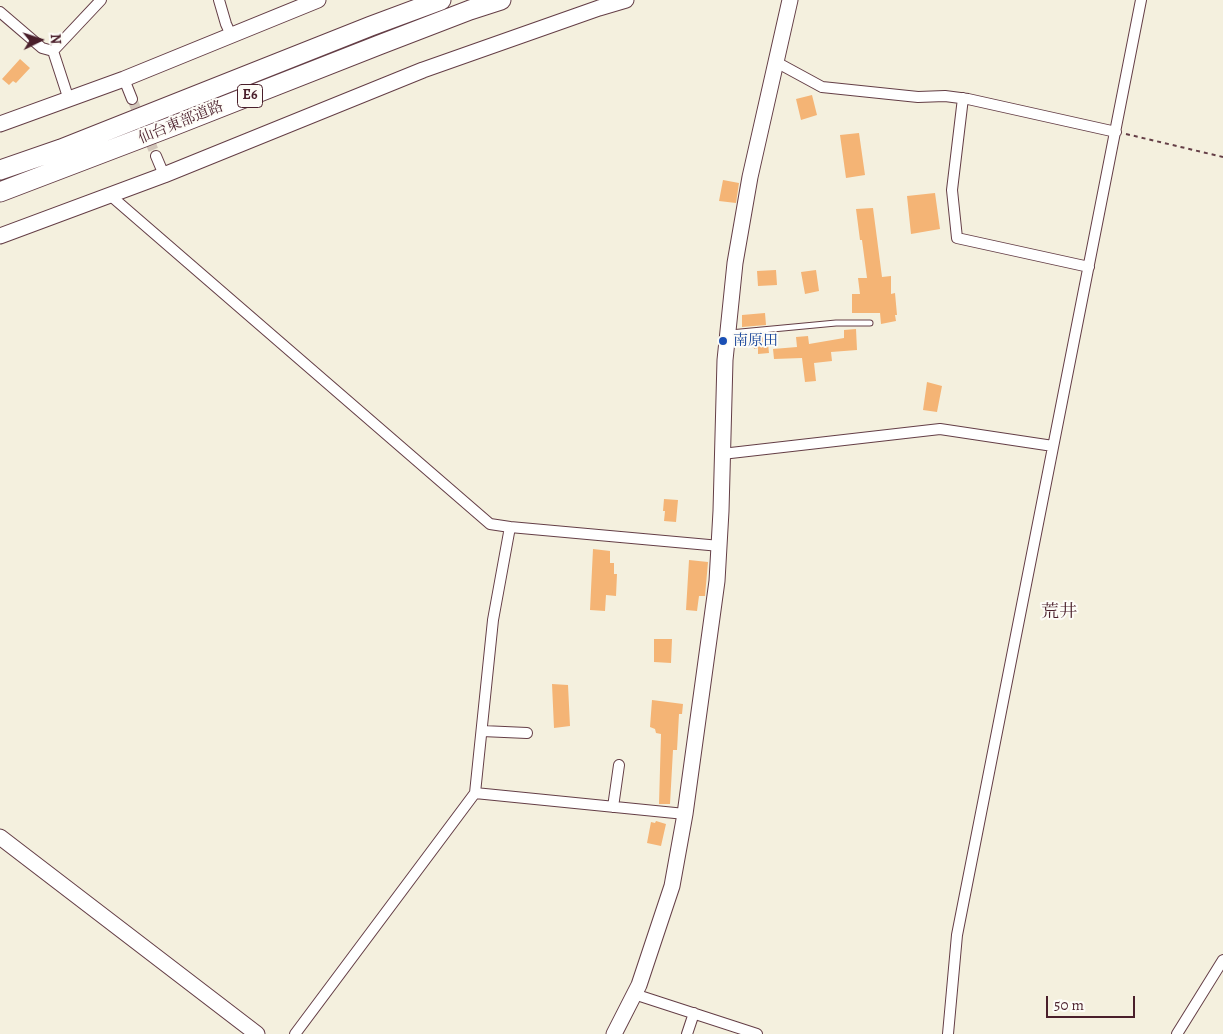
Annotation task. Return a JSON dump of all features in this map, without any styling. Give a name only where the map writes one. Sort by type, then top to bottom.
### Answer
[{"type":"highway","name":"仙台東部道路","points":[[0,170],[61,149],[441,0]]},
{"type":"highway","name":"仙台東部道路","points":[[0,192],[470,10],[501,0]]},
{"type":"street","points":[[53,51],[101,0]]},
{"type":"street","points":[[218,0],[231,35]]},
{"type":"street","points":[[0,124],[124,79],[318,0]]},
{"type":"street","points":[[0,236],[164,176],[423,70],[626,0]]},
{"type":"street","points":[[614,1034],[634,994],[672,886],[685,814],[710,636],[720,546],[727,334],[742,218],[790,0]]},
{"type":"street","points":[[948,1034],[956,936],[1141,0]]},
{"type":"street","points":[[0,12],[42,48],[53,51]]},
{"type":"street","points":[[53,51],[69,100]]},
{"type":"street","points":[[776,62],[822,87],[918,97],[945,96],[963,98],[1116,132]]},
{"type":"street","points":[[124,79],[132,99]]},
{"type":"street","points":[[963,98],[952,190],[957,238],[1089,267]]},
{"type":"street","points":[[156,156],[164,176]]},
{"type":"street","points":[[111,196],[490,524],[720,546]]},
{"type":"street","points":[[722,454],[940,429],[1053,446]]},
{"type":"street","points":[[295,1034],[475,793],[493,620],[510,527]]},
{"type":"street","points":[[482,731],[527,733]]},
{"type":"street","points":[[614,807],[619,765]]},
{"type":"street","points":[[475,793],[685,814]]},
{"type":"street","points":[[0,838],[257,1034]]},
{"type":"street","points":[[1177,1034],[1223,960]]},
{"type":"street","points":[[634,994],[757,1034]]},
{"type":"street","points":[[687,1034],[694,1013]]},
{"type":"lane","points":[[727,334],[836,323],[870,323]]},
{"type":"path","points":[[1116,132],[1223,157]]},
{"type":"building","points":[[20,59],[30,68],[16,83],[13,81],[9,85],[2,79]]},
{"type":"building","points":[[812,95],[817,115],[801,120],[796,99]]},
{"type":"building","points":[[859,133],[865,175],[846,178],[840,135]]},
{"type":"building","points":[[723,180],[739,183],[736,203],[719,201]]},
{"type":"building","points":[[935,193],[940,229],[911,234],[907,196]]},
{"type":"building","points":[[873,208],[882,277],[891,276],[891,294],[895,293],[897,315],[895,315],[896,321],[881,324],[880,313],[852,313],[852,294],[860,294],[858,278],[867,278],[856,209]]},
{"type":"building","points":[[776,270],[777,285],[758,286],[757,271]]},
{"type":"building","points":[[816,270],[819,291],[805,294],[801,272]]},
{"type":"building","points":[[765,313],[766,325],[742,327],[742,315]]},
{"type":"building","points":[[856,329],[857,350],[831,352],[832,361],[814,363],[816,381],[805,382],[802,358],[774,359],[773,349],[797,347],[796,337],[808,336],[809,344],[844,338],[844,330]]},
{"type":"building","points":[[767,334],[769,353],[758,354],[758,348],[754,349],[753,335]]},
{"type":"building","points":[[927,382],[942,386],[937,412],[923,410]]},
{"type":"building","points":[[664,499],[678,500],[676,522],[664,521]]},
{"type":"building","points":[[593,549],[610,551],[610,563],[614,563],[614,574],[617,574],[616,596],[606,595],[605,611],[590,610]]},
{"type":"building","points":[[689,560],[708,562],[705,596],[699,596],[697,611],[686,610]]},
{"type":"building","points":[[654,639],[672,639],[671,663],[654,662]]},
{"type":"building","points":[[552,684],[568,685],[570,726],[554,728]]},
{"type":"building","points":[[652,700],[683,704],[682,714],[679,714],[677,750],[673,750],[670,804],[659,804],[661,734],[656,733],[655,729],[650,727]]},
{"type":"building","points":[[656,821],[666,824],[661,846],[647,843],[651,822],[655,823]]},
{"type":"tunnel","points":[[132,99],[156,156]]},
{"type":"place","name":"南原田","points":[[723,341]]},
{"type":"district","name":"荒井","points":[[1059,613]]}]
